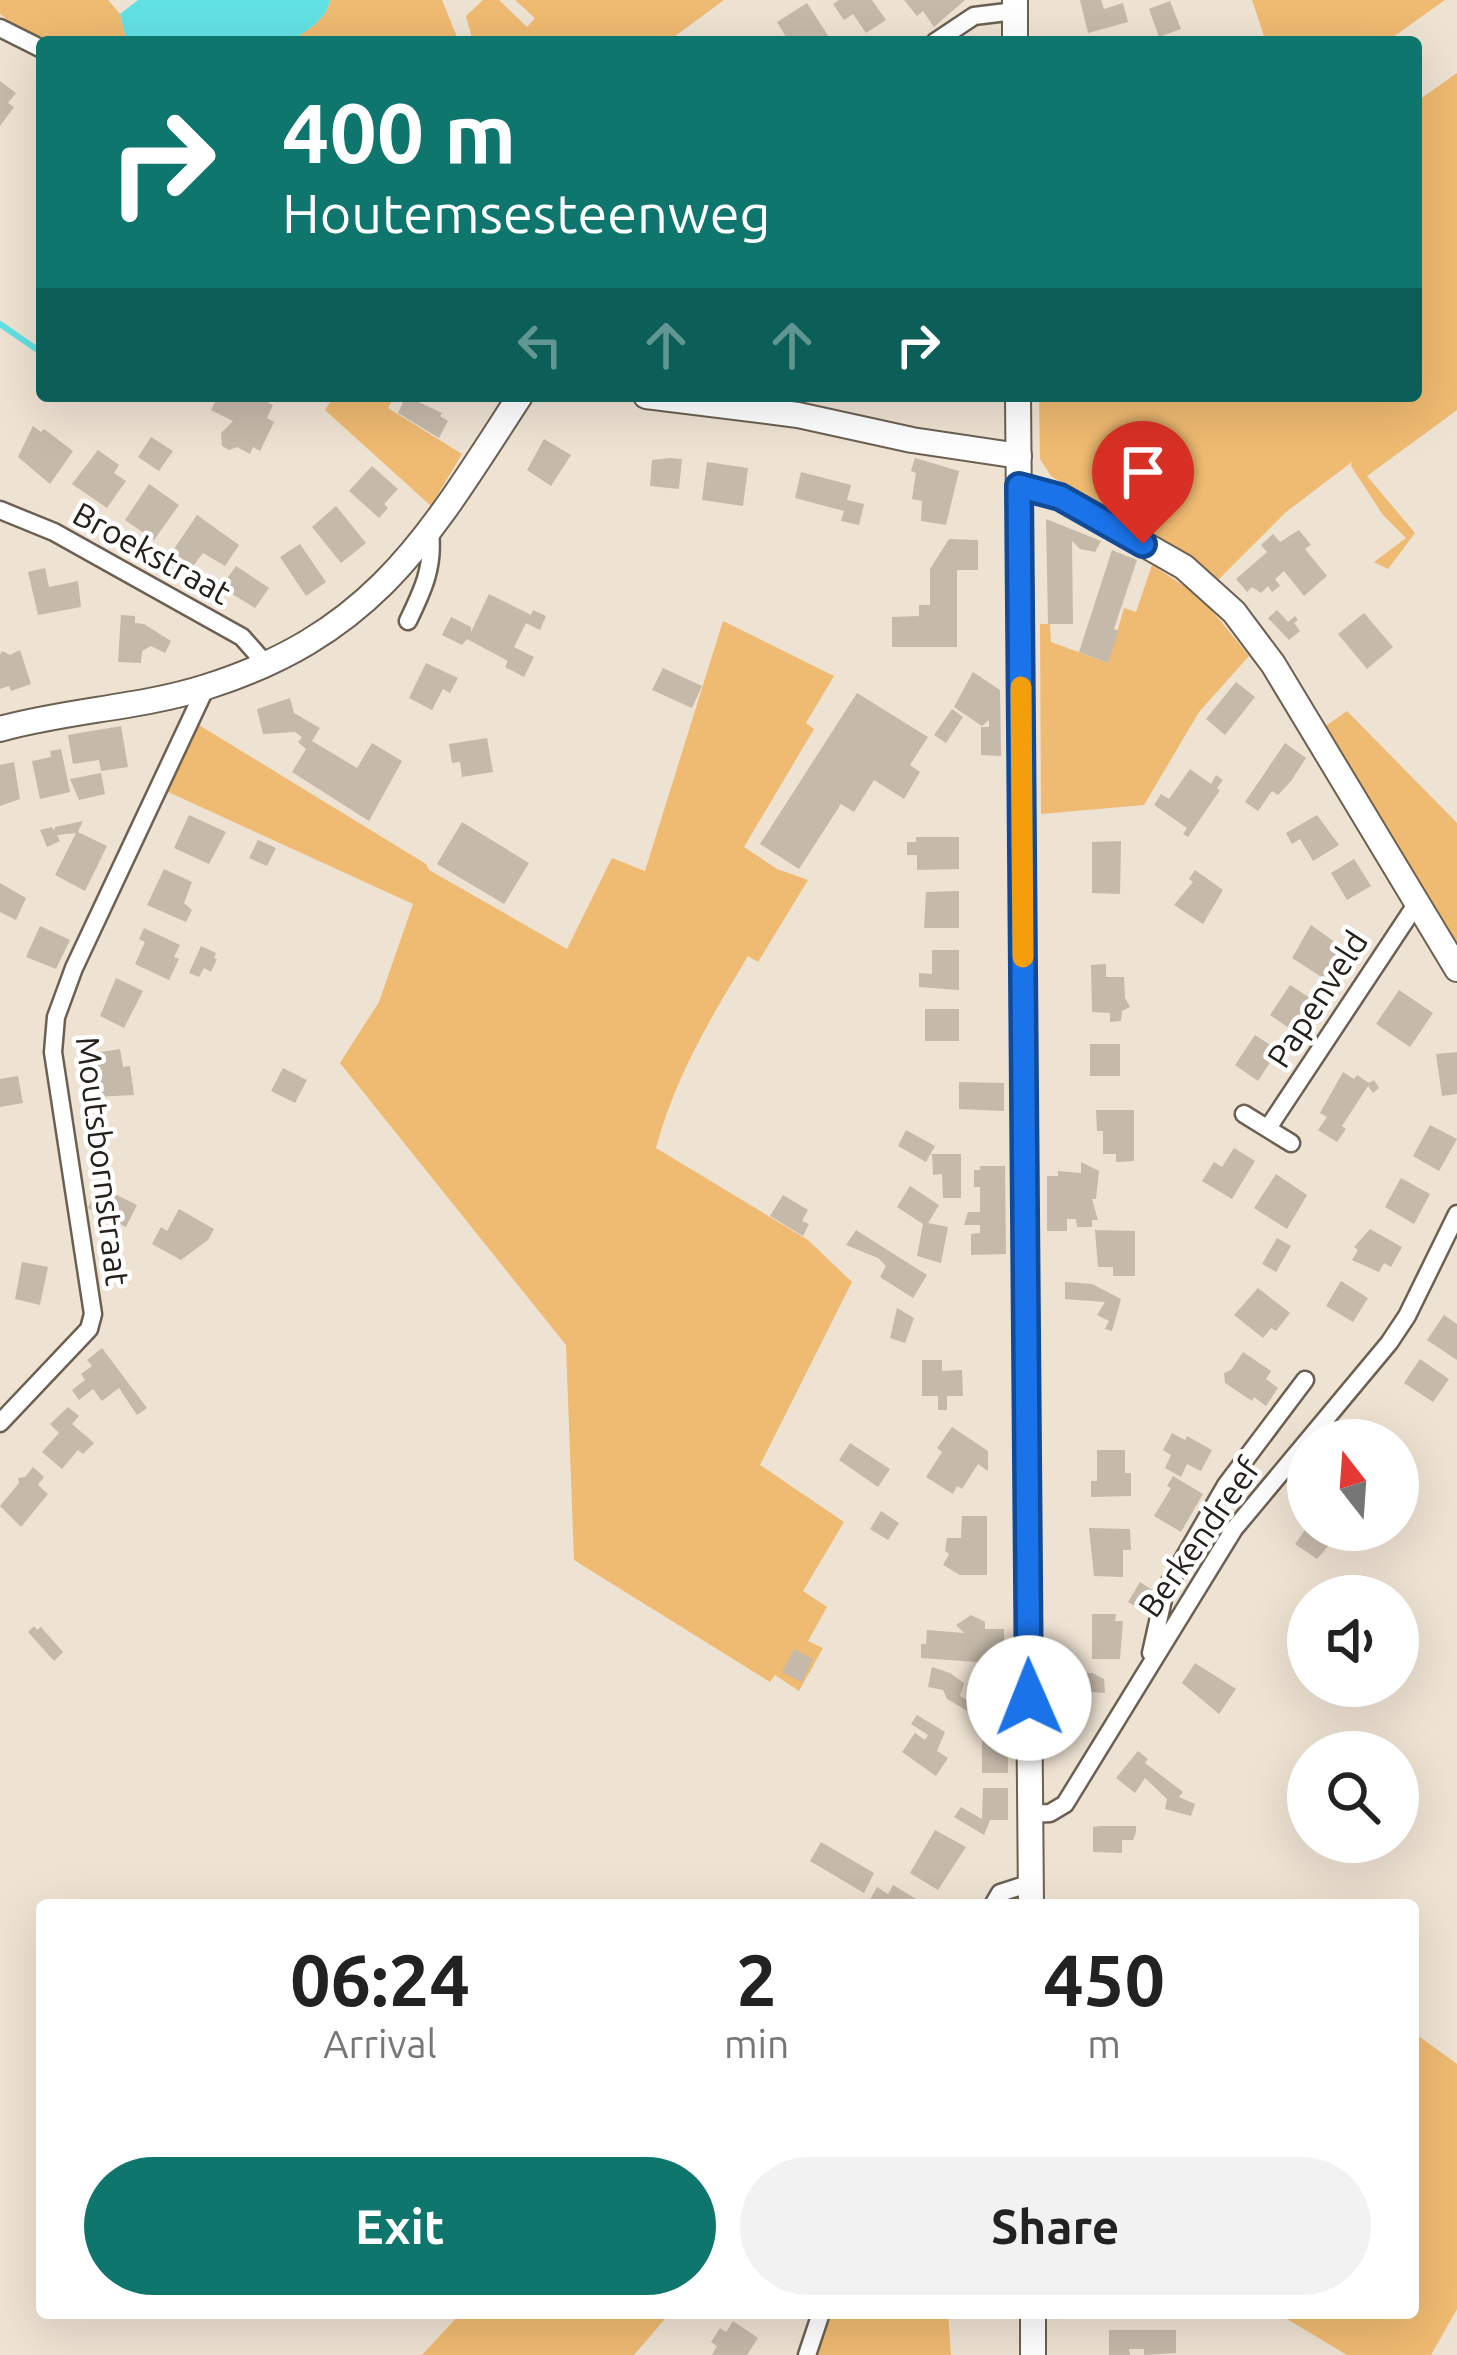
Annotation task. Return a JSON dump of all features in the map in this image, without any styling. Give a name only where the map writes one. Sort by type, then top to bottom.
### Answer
[{"type":"street","points":[[944,36],[974,16],[1015,5],[1016,36]]},
{"type":"street","points":[[0,28],[36,46]]},
{"type":"street","points":[[0,729],[206,687],[265,663],[338,624],[409,559],[516,402]]},
{"type":"street","points":[[692,402],[1018,456]]},
{"type":"street","points":[[996,1899],[1000,1893],[1031,1894],[1018,402]]},
{"type":"street","points":[[1019,486],[1060,497],[1184,568],[1234,612],[1273,664],[1457,969]]},
{"type":"street","name":"Broekstraat","points":[[0,510],[54,532],[242,637],[265,663]]},
{"type":"street","points":[[408,621],[433,558],[430,532]]},
{"type":"street","name":"Moutsbornstraat","points":[[0,1423],[89,1329],[93,1314],[55,1072],[56,1017],[74,968],[206,687]]},
{"type":"street","name":"Papenveld","points":[[1268,1128],[1417,903]]},
{"type":"street","points":[[1244,1114],[1292,1143]]},
{"type":"street","name":"Berkendreef","points":[[1029,1814],[1050,1813],[1065,1804],[1234,1528],[1407,1316],[1457,1214]]},
{"type":"street","name":"Berkendreef","points":[[1152,1660],[1157,1620],[1170,1582],[1226,1485],[1305,1380]]},
{"type":"street","points":[[807,2355],[819,2319]]},
{"type":"street","points":[[1033,2319],[1033,2355]]},
{"type":"shaded area","points":[[0,0],[108,0],[120,14],[126,36],[40,36],[0,14]]},
{"type":"shaded area","points":[[330,0],[442,0],[457,36],[298,36],[320,20]]},
{"type":"shaded area","points":[[483,0],[499,0],[527,27],[535,18],[515,0],[724,0],[675,36],[471,36],[466,16]]},
{"type":"shaded area","points":[[1252,0],[1445,0],[1394,36],[1264,36]]},
{"type":"shaded area","points":[[1457,73],[1457,410],[1367,476],[1415,533],[1388,569],[1374,562],[1406,538],[1383,515],[1352,462],[1286,512],[1217,581],[1051,476],[1040,459],[1039,402],[1422,402],[1422,98]]},
{"type":"shaded area","points":[[330,402],[392,402],[388,408],[462,454],[431,506],[325,410]]},
{"type":"shaded area","points":[[1152,565],[1201,597],[1249,656],[1199,712],[1144,805],[1041,814],[1040,624],[1050,624],[1051,642],[1108,663],[1124,608],[1136,612]]},
{"type":"shaded area","points":[[723,621],[834,676],[806,723],[814,729],[744,847],[777,869],[808,880],[758,962],[748,956],[720,1003],[683,1073],[656,1148],[808,1240],[852,1282],[760,1465],[844,1522],[803,1591],[827,1607],[808,1641],[823,1648],[799,1691],[775,1675],[770,1682],[574,1560],[566,1345],[340,1063],[379,1002],[413,904],[166,791],[199,725],[429,870],[567,949],[612,858],[645,871]]},
{"type":"shaded area","points":[[1347,711],[1457,823],[1457,946],[1324,727]]},
{"type":"shaded area","points":[[1419,2036],[1457,2064],[1457,2309],[1431,2355],[1347,2355],[1287,2319],[1419,2319]]},
{"type":"shaded area","points":[[455,2319],[665,2319],[634,2355],[422,2355]]},
{"type":"shaded area","points":[[829,2319],[948,2319],[951,2355],[815,2355]]},
{"type":"water","points":[[138,0],[330,0],[320,20],[298,36],[126,36],[120,14]]},
{"type":"building","points":[[872,0],[886,20],[866,33],[853,14],[844,20],[833,4]]},
{"type":"building","points":[[904,0],[965,0],[934,27],[923,11],[917,16]]},
{"type":"building","points":[[1080,0],[1101,0],[1104,9],[1123,3],[1128,22],[1088,33]]},
{"type":"building","points":[[1170,1],[1181,29],[1159,36],[1149,9]]},
{"type":"building","points":[[807,3],[828,36],[785,36],[777,22]]},
{"type":"building","points":[[0,81],[16,93],[8,103],[14,107],[0,126]]},
{"type":"building","points":[[215,402],[267,402],[273,405],[267,418],[274,422],[260,451],[253,447],[250,454],[237,447],[229,450],[222,446],[221,433],[233,421],[211,410]]},
{"type":"building","points":[[403,402],[419,402],[448,421],[439,438],[398,413]]},
{"type":"building","points":[[33,426],[73,451],[50,484],[18,457]]},
{"type":"building","points":[[151,437],[173,451],[159,471],[138,457]]},
{"type":"building","points":[[544,439],[571,455],[551,486],[527,470]]},
{"type":"building","points":[[98,450],[119,465],[114,473],[126,481],[107,508],[72,484]]},
{"type":"building","points":[[915,458],[959,471],[946,525],[921,521],[922,501],[912,499]]},
{"type":"building","points":[[682,459],[679,489],[650,486],[652,460]]},
{"type":"building","points":[[707,462],[748,468],[743,506],[702,500]]},
{"type":"building","points":[[372,466],[398,489],[379,518],[349,491]]},
{"type":"building","points":[[801,472],[851,485],[847,500],[864,504],[859,525],[841,521],[844,511],[795,498]]},
{"type":"building","points":[[149,484],[179,505],[154,540],[125,520]]},
{"type":"building","points":[[336,506],[366,543],[341,563],[312,527]]},
{"type":"building","points":[[197,515],[239,545],[225,566],[203,553],[193,566],[172,552]]},
{"type":"building","points":[[1046,519],[1101,541],[1095,552],[1080,549],[1072,541],[1073,624],[1048,624]]},
{"type":"building","points":[[1299,530],[1311,545],[1305,549],[1327,576],[1304,596],[1284,571],[1275,579],[1280,586],[1272,592],[1268,586],[1261,593],[1252,587],[1247,592],[1236,579],[1267,552],[1261,545],[1273,534],[1280,542]]},
{"type":"building","points":[[949,539],[978,540],[978,570],[957,570],[957,647],[892,647],[892,617],[919,616],[919,605],[930,605],[930,569]]},
{"type":"building","points":[[300,544],[326,582],[306,596],[280,557]]},
{"type":"building","points":[[1112,550],[1137,560],[1108,663],[1079,652]]},
{"type":"building","points":[[236,566],[269,588],[255,608],[221,587]]},
{"type":"building","points":[[45,568],[49,587],[78,581],[81,607],[38,615],[28,572]]},
{"type":"building","points":[[489,594],[531,615],[533,610],[546,616],[540,630],[526,623],[514,647],[534,657],[524,677],[505,667],[508,661],[467,639],[462,645],[442,635],[451,617],[471,627],[471,632]]},
{"type":"building","points":[[1277,610],[1288,622],[1295,616],[1298,620],[1294,623],[1300,631],[1289,640],[1268,618]]},
{"type":"building","points":[[1364,613],[1393,647],[1367,669],[1338,634]]},
{"type":"building","points":[[121,615],[135,616],[135,623],[171,641],[165,653],[151,646],[142,651],[141,663],[118,662]]},
{"type":"building","points":[[20,650],[31,684],[11,691],[9,686],[0,689],[2,651],[10,655]]},
{"type":"building","points":[[426,663],[458,678],[450,693],[443,689],[432,710],[409,698]]},
{"type":"building","points":[[663,668],[702,686],[692,708],[652,690]]},
{"type":"building","points":[[973,672],[1000,690],[1001,756],[981,755],[981,727],[989,727],[989,720],[982,726],[954,707]]},
{"type":"building","points":[[1236,682],[1255,697],[1225,735],[1206,719]]},
{"type":"building","points":[[857,693],[928,737],[910,765],[920,772],[904,799],[874,780],[854,812],[841,804],[799,869],[760,844]]},
{"type":"building","points":[[290,698],[294,713],[320,728],[312,741],[357,768],[372,743],[402,761],[369,821],[292,772],[306,749],[298,742],[302,737],[295,732],[263,734],[257,709]]},
{"type":"building","points":[[952,709],[963,717],[946,743],[934,735]]},
{"type":"building","points":[[121,726],[128,767],[101,771],[99,760],[73,764],[68,735]]},
{"type":"building","points":[[487,738],[493,772],[462,777],[460,762],[452,763],[449,744]]},
{"type":"building","points":[[1285,743],[1306,758],[1291,781],[1278,795],[1272,791],[1258,811],[1245,802]]},
{"type":"building","points":[[61,749],[70,792],[40,799],[32,761]]},
{"type":"building","points":[[14,762],[20,799],[0,806],[0,765]]},
{"type":"building","points":[[1190,769],[1211,784],[1216,775],[1223,780],[1188,837],[1183,834],[1187,828],[1154,805],[1161,794],[1169,799]]},
{"type":"building","points":[[101,773],[105,794],[79,800],[70,779]]},
{"type":"building","points":[[189,815],[226,832],[209,864],[174,848]]},
{"type":"building","points":[[1317,815],[1339,845],[1313,861],[1300,839],[1292,844],[1286,833]]},
{"type":"building","points":[[83,821],[78,832],[107,846],[85,891],[55,875],[76,833],[57,835],[60,841],[47,847],[40,830],[52,827],[54,831]]},
{"type":"building","points":[[462,822],[529,863],[504,904],[437,864]]},
{"type":"building","points":[[916,837],[959,837],[959,869],[917,870],[917,855],[907,855],[907,842],[916,842]]},
{"type":"building","points":[[258,840],[276,848],[267,866],[249,858]]},
{"type":"building","points":[[1121,841],[1120,894],[1092,893],[1092,842]]},
{"type":"building","points":[[1354,859],[1371,886],[1347,900],[1331,873]]},
{"type":"building","points":[[164,869],[192,882],[184,903],[192,910],[186,922],[147,905]]},
{"type":"building","points":[[1195,870],[1223,890],[1203,924],[1174,905],[1193,882],[1189,879]]},
{"type":"building","points":[[0,883],[26,898],[16,920],[0,912]]},
{"type":"building","points":[[959,891],[959,928],[924,928],[926,892]]},
{"type":"building","points":[[1311,925],[1346,950],[1326,980],[1292,958]]},
{"type":"building","points":[[40,926],[70,940],[56,969],[26,957]]},
{"type":"building","points":[[144,928],[180,945],[169,980],[135,964],[145,942],[139,939]]},
{"type":"building","points":[[201,946],[216,953],[217,959],[211,972],[204,968],[199,977],[189,973]]},
{"type":"building","points":[[932,950],[959,950],[959,990],[919,987],[919,973],[932,974]]},
{"type":"building","points":[[1106,964],[1106,977],[1124,977],[1130,1007],[1122,1011],[1121,1021],[1110,1022],[1110,1013],[1092,1012],[1091,965]]},
{"type":"building","points":[[116,978],[143,991],[124,1028],[100,1016]]},
{"type":"building","points":[[1290,985],[1310,998],[1292,1030],[1270,1015]]},
{"type":"building","points":[[1399,990],[1433,1013],[1410,1047],[1376,1024]]},
{"type":"building","points":[[925,1009],[959,1009],[959,1041],[925,1041]]},
{"type":"building","points":[[1255,1035],[1278,1050],[1258,1081],[1235,1065]]},
{"type":"building","points":[[1090,1044],[1120,1044],[1120,1076],[1090,1076]]},
{"type":"building","points":[[120,1049],[123,1067],[130,1066],[134,1095],[95,1097],[88,1054]]},
{"type":"building","points":[[1457,1052],[1457,1094],[1442,1096],[1436,1054]]},
{"type":"building","points":[[283,1068],[307,1080],[295,1103],[271,1091]]},
{"type":"building","points":[[1343,1072],[1369,1083],[1374,1080],[1379,1088],[1373,1093],[1368,1086],[1337,1142],[1318,1130],[1327,1117],[1320,1113]]},
{"type":"building","points":[[18,1076],[23,1103],[0,1107],[0,1079]]},
{"type":"building","points":[[959,1082],[1004,1083],[1004,1111],[959,1109]]},
{"type":"building","points":[[1096,1110],[1134,1110],[1134,1161],[1116,1162],[1116,1154],[1103,1154],[1103,1131],[1097,1131]]},
{"type":"building","points":[[1430,1125],[1457,1139],[1439,1171],[1413,1156]]},
{"type":"building","points":[[906,1130],[935,1146],[926,1162],[898,1146]]},
{"type":"building","points":[[1234,1148],[1255,1161],[1232,1199],[1202,1181],[1214,1162],[1222,1167]]},
{"type":"building","points":[[932,1154],[961,1154],[961,1198],[943,1198],[942,1174],[933,1175]]},
{"type":"building","points":[[1081,1162],[1099,1171],[1096,1199],[1092,1199],[1098,1220],[1092,1220],[1092,1227],[1077,1227],[1076,1219],[1067,1219],[1067,1231],[1047,1231],[1047,1176],[1058,1176],[1058,1171],[1081,1173]]},
{"type":"building","points":[[1005,1166],[1006,1254],[971,1255],[971,1234],[980,1233],[980,1225],[964,1225],[968,1212],[980,1212],[974,1170]]},
{"type":"building","points":[[1276,1174],[1307,1195],[1287,1229],[1254,1208]]},
{"type":"building","points":[[1401,1178],[1430,1194],[1414,1224],[1385,1207]]},
{"type":"building","points":[[99,1186],[137,1205],[126,1227],[88,1208]]},
{"type":"building","points":[[910,1186],[939,1205],[928,1223],[948,1227],[941,1263],[917,1256],[923,1224],[897,1207]]},
{"type":"building","points":[[783,1195],[808,1210],[802,1221],[809,1224],[803,1236],[770,1216]]},
{"type":"building","points":[[179,1209],[214,1229],[208,1240],[181,1260],[152,1244],[161,1227],[167,1231]]},
{"type":"building","points":[[1370,1229],[1402,1247],[1391,1267],[1384,1263],[1379,1272],[1352,1260],[1358,1250],[1354,1247]]},
{"type":"building","points":[[856,1230],[927,1275],[913,1298],[880,1277],[886,1266],[878,1258],[846,1245]]},
{"type":"building","points":[[1095,1230],[1135,1231],[1135,1276],[1113,1276],[1113,1267],[1098,1267]]},
{"type":"building","points":[[1277,1238],[1291,1246],[1276,1272],[1262,1264]]},
{"type":"building","points":[[22,1262],[48,1267],[40,1305],[15,1299]]},
{"type":"building","points":[[1341,1281],[1368,1298],[1353,1322],[1326,1306]]},
{"type":"building","points":[[1065,1282],[1092,1284],[1121,1299],[1112,1331],[1105,1329],[1109,1321],[1097,1315],[1105,1302],[1065,1299]]},
{"type":"building","points":[[1258,1288],[1290,1313],[1276,1331],[1271,1328],[1263,1338],[1234,1315]]},
{"type":"building","points":[[897,1308],[914,1318],[905,1343],[890,1338]]},
{"type":"building","points":[[1444,1315],[1457,1324],[1457,1360],[1427,1340]]},
{"type":"building","points":[[102,1348],[147,1408],[137,1415],[119,1388],[102,1401],[93,1389],[79,1400],[72,1390],[92,1366],[87,1360]]},
{"type":"building","points":[[1243,1352],[1271,1371],[1266,1379],[1278,1388],[1266,1406],[1225,1383],[1224,1373]]},
{"type":"building","points":[[1420,1359],[1449,1379],[1433,1402],[1404,1383]]},
{"type":"building","points":[[922,1360],[942,1360],[942,1371],[962,1370],[963,1396],[947,1396],[947,1410],[938,1410],[938,1396],[922,1396]]},
{"type":"building","points":[[68,1407],[79,1416],[72,1424],[94,1443],[83,1454],[78,1450],[62,1469],[42,1452],[59,1433],[50,1424]]},
{"type":"building","points":[[952,1427],[988,1451],[988,1471],[978,1464],[962,1489],[957,1486],[953,1494],[926,1477],[942,1452],[937,1448]]},
{"type":"building","points":[[1172,1433],[1212,1450],[1201,1471],[1187,1464],[1181,1477],[1165,1468],[1171,1455],[1163,1450]]},
{"type":"building","points":[[850,1443],[890,1469],[878,1487],[839,1460]]},
{"type":"building","points":[[1097,1450],[1125,1450],[1131,1496],[1091,1497],[1091,1481],[1097,1481]]},
{"type":"building","points":[[33,1467],[44,1477],[38,1485],[48,1494],[21,1527],[0,1506],[18,1478]]},
{"type":"building","points":[[1173,1476],[1203,1494],[1181,1532],[1154,1516]]},
{"type":"building","points":[[881,1511],[899,1523],[888,1540],[870,1529]]},
{"type":"building","points":[[962,1516],[987,1516],[987,1575],[960,1575],[943,1565],[949,1554],[947,1538],[961,1538]]},
{"type":"building","points":[[1089,1528],[1130,1529],[1131,1550],[1123,1550],[1123,1577],[1094,1576]]},
{"type":"building","points":[[1140,1582],[1157,1593],[1146,1612],[1128,1602]]},
{"type":"building","points":[[1092,1614],[1116,1614],[1115,1621],[1123,1621],[1120,1659],[1092,1659]]},
{"type":"building","points":[[971,1615],[985,1622],[985,1629],[1004,1629],[1004,1664],[921,1658],[927,1630],[964,1633],[956,1625]]},
{"type":"building","points":[[41,1627],[63,1652],[54,1661],[28,1632]]},
{"type":"building","points":[[794,1649],[813,1659],[802,1682],[782,1672]]},
{"type":"building","points":[[1195,1663],[1236,1689],[1219,1714],[1182,1683]]},
{"type":"building","points":[[932,1667],[964,1683],[960,1696],[985,1704],[978,1717],[947,1699],[943,1690],[928,1687]]},
{"type":"building","points":[[1068,1673],[1092,1673],[1104,1679],[1105,1693],[1068,1690]]},
{"type":"building","points":[[917,1715],[945,1732],[937,1751],[948,1758],[936,1776],[902,1752],[915,1733],[925,1740],[928,1735],[911,1724]]},
{"type":"building","points":[[982,1741],[1008,1742],[1008,1773],[982,1773]]},
{"type":"building","points":[[1138,1751],[1148,1759],[1145,1763],[1183,1792],[1179,1797],[1195,1804],[1191,1816],[1165,1809],[1167,1799],[1145,1778],[1135,1793],[1116,1778]]},
{"type":"building","points":[[983,1788],[1008,1788],[1008,1820],[990,1820],[984,1835],[954,1817],[961,1807],[982,1819]]},
{"type":"building","points":[[1136,1826],[1133,1840],[1122,1840],[1122,1853],[1093,1852],[1093,1827]]},
{"type":"building","points":[[935,1830],[966,1847],[938,1890],[910,1873]]},
{"type":"building","points":[[821,1842],[874,1873],[864,1893],[810,1861]]},
{"type":"building","points":[[893,1885],[916,1899],[870,1899],[877,1887],[888,1894]]},
{"type":"building","points":[[733,2321],[758,2338],[747,2355],[712,2355],[717,2346],[711,2342],[720,2328],[726,2332]]},
{"type":"building","points":[[1109,2330],[1176,2330],[1176,2353],[1144,2355],[1144,2349],[1129,2349],[1130,2355],[1109,2355]]},
{"type":"waterway","points":[[0,324],[36,349]]},
{"type":"slow traffic","points":[[1021,687],[1023,957]]},
{"type":"route","points":[[1029,1698],[1019,486],[1060,497],[1143,544]]}]
